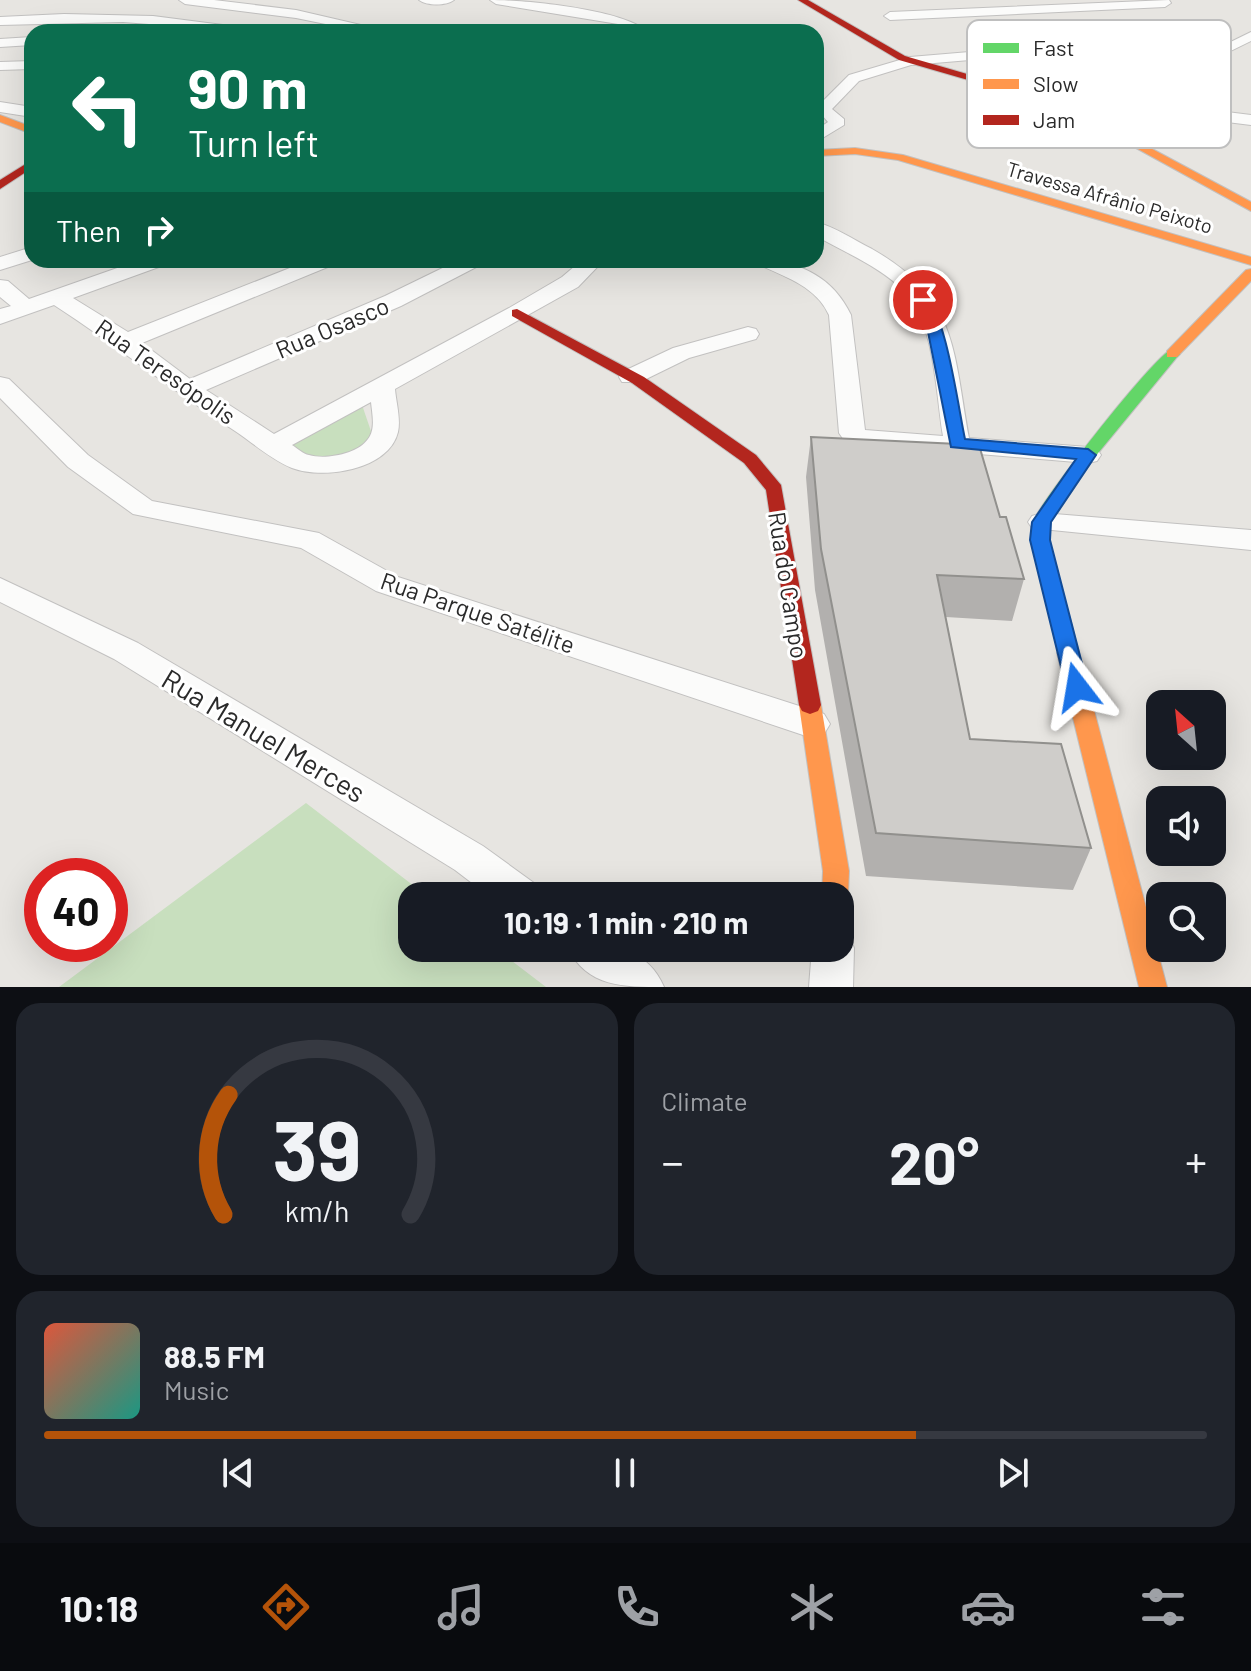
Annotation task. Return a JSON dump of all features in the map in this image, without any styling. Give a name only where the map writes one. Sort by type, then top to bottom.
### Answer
[{"type":"street","points":[[185,0],[296,14],[345,24]]},
{"type":"street","points":[[425,0],[448,0]]},
{"type":"street","points":[[496,0],[627,24]]},
{"type":"street","points":[[802,0],[967,70]]},
{"type":"street","points":[[880,3],[898,42]]},
{"type":"street","points":[[1054,8],[1060,20]]},
{"type":"street","points":[[824,108],[854,78],[898,42],[967,18],[1054,8],[1175,16]]},
{"type":"street","points":[[267,24],[296,14]]},
{"type":"street","points":[[1146,20],[1175,16]]},
{"type":"street","points":[[0,21],[68,17],[149,18],[206,24]]},
{"type":"street","points":[[1231,47],[1251,36]]},
{"type":"street","points":[[0,43],[24,42]]},
{"type":"street","points":[[898,42],[967,46]]},
{"type":"street","points":[[0,66],[24,65]]},
{"type":"street","points":[[0,107],[24,111]]},
{"type":"street","points":[[824,110],[838,122],[824,132]]},
{"type":"street","points":[[0,118],[24,128]]},
{"type":"street","points":[[1231,118],[1251,120]]},
{"type":"street","points":[[1144,148],[1251,206]]},
{"type":"street","name":"Travessa Afrânio Peixoto","points":[[824,153],[855,151],[899,157],[1251,261]]},
{"type":"street","points":[[0,185],[24,168]]},
{"type":"street","points":[[824,233],[904,280],[923,300],[934,327],[957,444]]},
{"type":"street","points":[[0,264],[24,256]]},
{"type":"street","points":[[0,317],[59,299],[139,268]]},
{"type":"street","points":[[126,341],[308,268]]},
{"type":"street","name":"Rua Osasco","points":[[187,389],[393,301],[459,268]]},
{"type":"street","points":[[273,445],[517,313],[570,282],[585,268]]},
{"type":"street","points":[[782,268],[820,286],[834,299],[840,315],[855,437],[1088,455]]},
{"type":"street","points":[[1153,987],[1040,540],[1042,522],[1088,455],[1160,365],[1196,333],[1251,273]]},
{"type":"street","points":[[0,286],[28,309]]},
{"type":"street","name":"Rua Teresópolis","points":[[59,299],[126,341],[187,389],[300,462],[345,461],[369,452],[385,433],[382,386]]},
{"type":"street","name":"Rua do Campo","points":[[517,313],[631,377],[750,459],[775,489],[836,882]]},
{"type":"street","points":[[631,377],[681,353],[748,334]]},
{"type":"street","name":"Rua Parque Satélite","points":[[0,384],[78,461],[143,508],[309,540],[387,584],[812,724]]},
{"type":"street","points":[[1042,522],[1251,540]]},
{"type":"street","name":"Rua Manuel Merces","points":[[0,589],[126,651],[469,858],[501,882]]},
{"type":"street","points":[[608,962],[642,987]]},
{"type":"street","points":[[831,987],[832,962]]},
{"type":"green space","points":[[360,399],[374,440],[357,455],[302,460],[277,444]]},
{"type":"green space","points":[[306,803],[409,882],[398,882],[398,962],[513,962],[546,987],[59,987],[93,962],[128,962],[128,936]]},
{"type":"building","points":[[811,437],[979,445],[1000,517],[1006,517],[1024,579],[937,575],[970,739],[1061,744],[1091,848],[876,833],[821,549]]},
{"type":"traffic: fast","points":[[1068,653],[1040,540],[1042,522],[1088,455],[1172,354]]},
{"type":"traffic: slow","points":[[0,118],[24,128]]},
{"type":"traffic: slow","points":[[1144,148],[1251,207]]},
{"type":"traffic: slow","points":[[824,153],[855,151],[899,157],[1251,261]]},
{"type":"traffic: slow","points":[[1172,354],[1251,273]]},
{"type":"traffic: slow","points":[[1068,653],[1153,987]]},
{"type":"traffic: slow","points":[[810,705],[836,882]]},
{"type":"traffic: jam","points":[[802,0],[902,58],[967,77]]},
{"type":"traffic: jam","points":[[0,185],[24,168]]},
{"type":"traffic: jam","points":[[517,313],[638,380],[750,459],[775,489],[810,705]]},
{"type":"route","points":[[923,300],[934,327],[957,444],[1088,455],[1052,504],[1042,522],[1040,540],[1077,687]]}]
